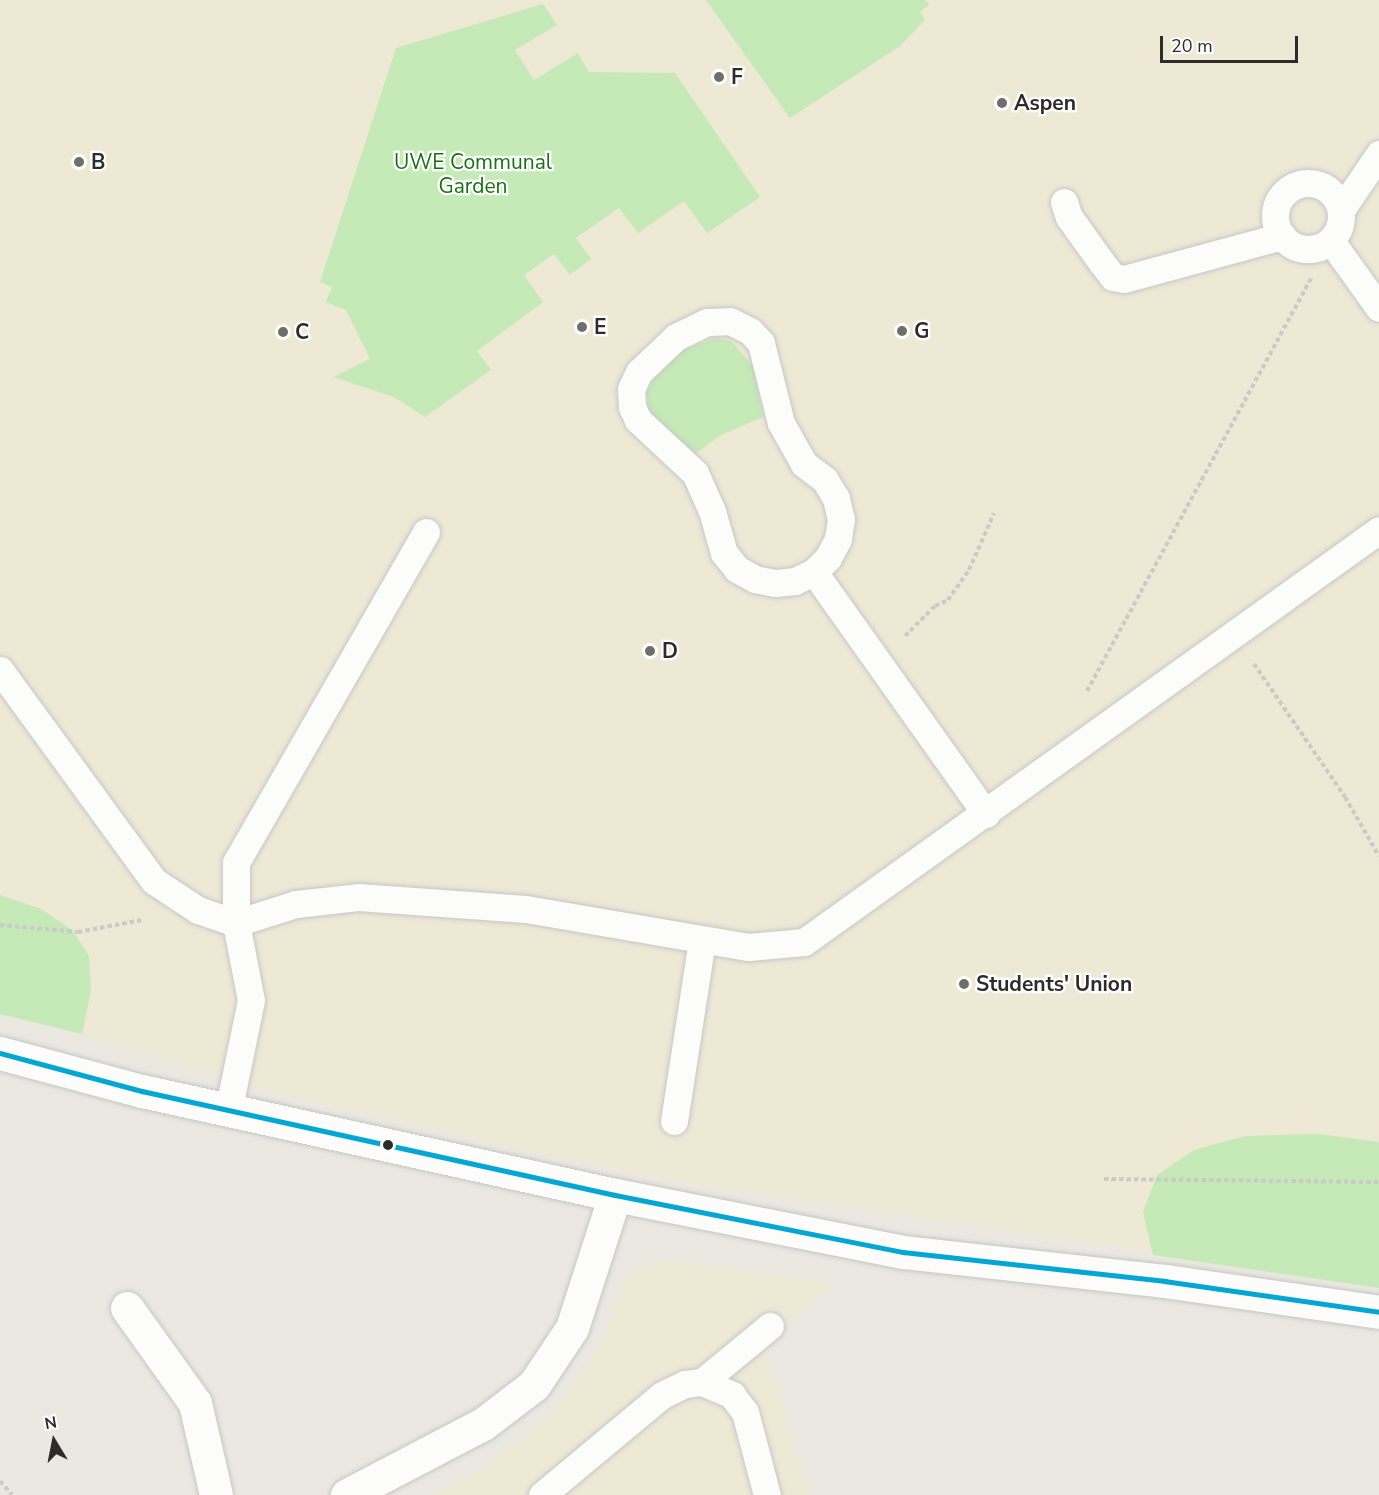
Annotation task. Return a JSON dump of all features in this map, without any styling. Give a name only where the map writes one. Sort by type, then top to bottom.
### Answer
[{"type":"street","points":[[0,1053],[142,1090],[229,1107],[615,1195],[903,1252],[1165,1281],[1379,1312]]},
{"type":"street","points":[[347,1495],[483,1424],[534,1385],[572,1328],[615,1195]]},
{"type":"street","points":[[127,1308],[195,1403],[216,1495]]},
{"type":"lane","points":[[1341,210],[1379,154]]},
{"type":"lane","points":[[1299,184],[1321,185],[1338,200],[1341,210],[1338,232],[1330,241],[1311,249],[1290,244],[1282,236],[1275,216],[1277,206],[1282,196],[1299,184]]},
{"type":"lane","points":[[1064,202],[1070,217],[1102,263],[1113,277],[1124,279],[1282,236]]},
{"type":"lane","points":[[1330,241],[1379,308]]},
{"type":"lane","points":[[730,321],[750,331],[761,343],[781,423],[804,464],[825,480],[836,498],[840,519],[838,539],[828,558],[814,572],[795,581],[775,584],[755,579],[737,569],[724,553],[712,511],[694,473],[638,420],[632,407],[631,389],[639,372],[676,337],[707,322],[730,321]]},
{"type":"lane","points":[[0,670],[154,881],[198,910],[236,923],[296,904],[358,897],[526,909],[702,941],[764,948],[804,942],[986,814],[1379,530]]},
{"type":"lane","points":[[229,1107],[251,1000],[236,923],[236,862],[426,532]]},
{"type":"lane","points":[[814,572],[986,814]]},
{"type":"lane","points":[[674,1121],[702,941]]},
{"type":"lane","points":[[702,1382],[770,1326]]},
{"type":"lane","points":[[542,1495],[662,1395],[686,1384],[702,1382],[732,1395],[745,1412],[767,1495]]},
{"type":"path","points":[[1082,700],[1330,241]]},
{"type":"path","points":[[881,667],[911,628],[935,606],[948,600],[969,570],[994,513]]},
{"type":"path","points":[[1233,634],[1346,797],[1379,856]]},
{"type":"path","points":[[0,925],[78,932],[198,910]]},
{"type":"path","points":[[1104,1179],[1379,1182]]},
{"type":"path","points":[[0,1481],[12,1495]]},
{"type":"shaded area","points":[[0,0],[1379,0],[1379,1285],[697,1185],[598,1167],[268,1091],[82,1034],[91,991],[89,956],[72,930],[41,909],[0,895]]},
{"type":"shaded area","points":[[666,1260],[834,1283],[803,1310],[761,1337],[810,1495],[432,1495],[483,1468],[553,1414],[602,1342],[626,1279],[644,1265]]},
{"type":"green space","points":[[706,0],[925,0],[929,5],[920,12],[925,20],[900,46],[790,118]]},
{"type":"green space","name":"UWE Communal Garden","points":[[543,4],[557,25],[515,50],[534,80],[578,53],[589,72],[675,73],[760,197],[707,233],[684,201],[638,233],[619,208],[576,238],[591,259],[570,275],[554,254],[524,275],[543,302],[477,351],[491,370],[425,417],[394,397],[333,377],[370,359],[346,310],[326,302],[332,287],[320,282],[396,48]]},
{"type":"green space","points":[[716,338],[731,341],[753,366],[763,417],[721,435],[692,456],[655,419],[648,406],[647,392],[655,377],[683,350]]},
{"type":"green space","points":[[0,895],[41,909],[72,930],[89,956],[91,991],[82,1034],[0,1014]]},
{"type":"green space","points":[[1318,1134],[1379,1142],[1379,1288],[1153,1255],[1143,1212],[1157,1175],[1194,1150],[1245,1136]]},
{"type":"transit line","points":[[0,1053],[142,1091],[615,1195],[903,1252],[1165,1281],[1379,1312]]},
{"type":"place","name":"F","points":[[719,77]]},
{"type":"place","name":"Aspen","points":[[1002,103]]},
{"type":"place","name":"B","points":[[79,162]]},
{"type":"place","name":"E","points":[[582,327]]},
{"type":"place","name":"G","points":[[902,331]]},
{"type":"place","name":"C","points":[[283,332]]},
{"type":"place","name":"D","points":[[650,651]]},
{"type":"place","name":"Students' Union","points":[[964,984]]}]
